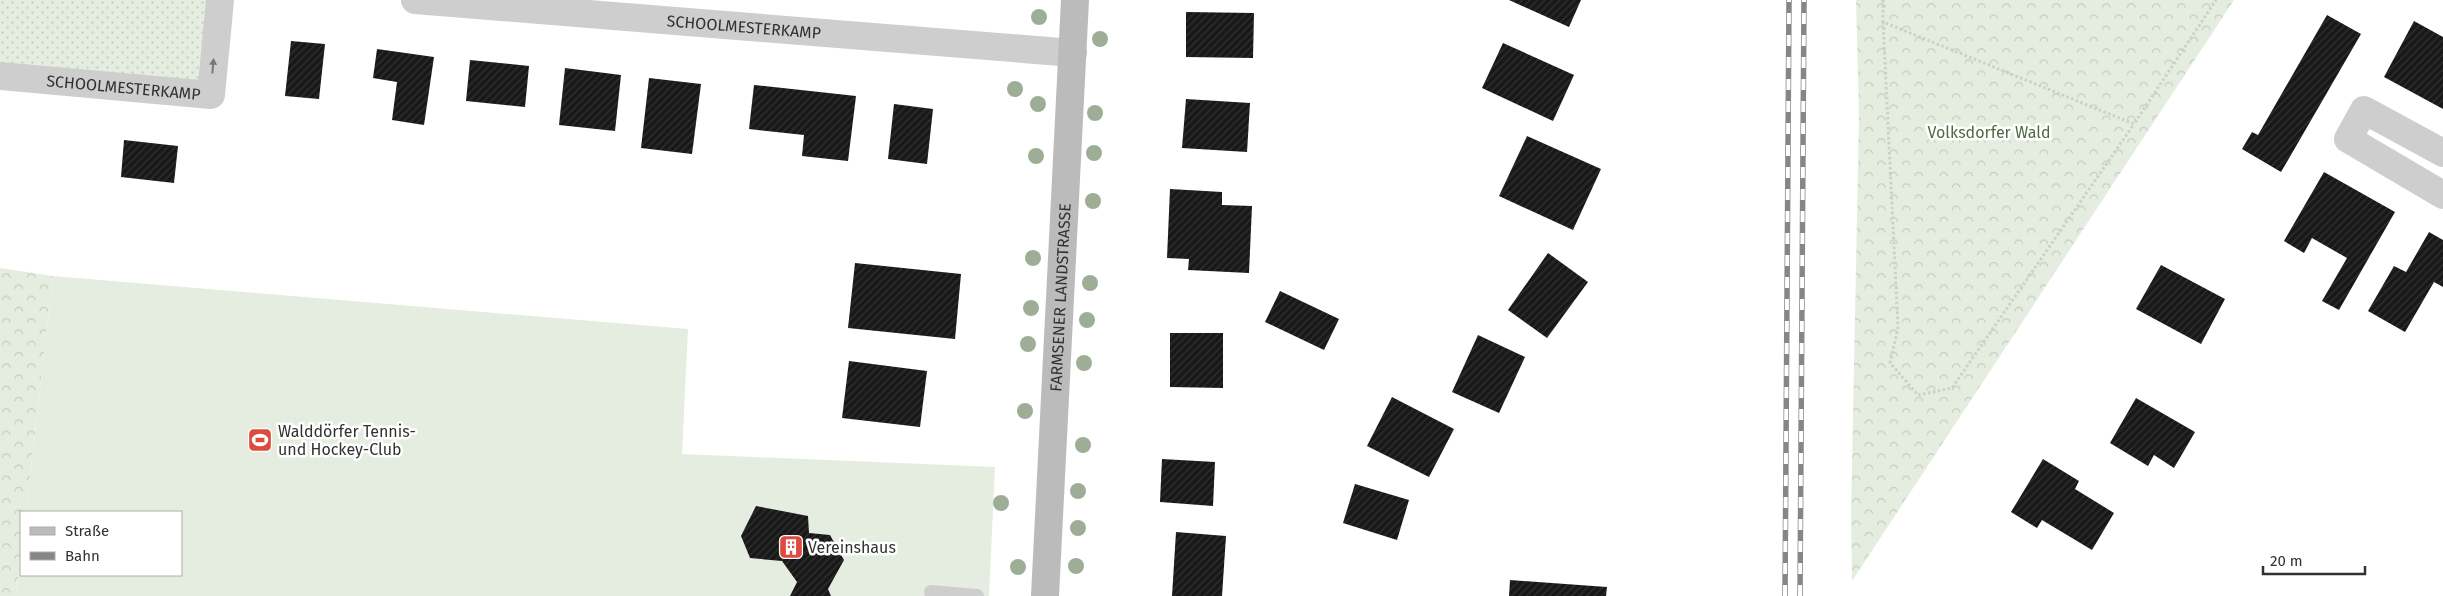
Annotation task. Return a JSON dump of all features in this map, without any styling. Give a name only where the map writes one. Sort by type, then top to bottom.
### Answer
[{"type":"main road","name":"FARMSENER LANDSTRASSE","points":[[1045,596],[1075,0]]},
{"type":"street","name":"SCHOOLMESTERKAMP","points":[[0,76],[211,95],[220,0]]},
{"type":"street","name":"SCHOOLMESTERKAMP","points":[[415,0],[1073,54]]},
{"type":"street","points":[[2443,154],[2364,110],[2348,139],[2443,195]]},
{"type":"lane","points":[[932,592],[977,596]]},
{"type":"path","points":[[1883,0],[1898,328],[1890,363],[1918,395],[1952,388],[2134,124],[2216,0]]},
{"type":"path","points":[[1883,22],[2134,124]]},
{"type":"green space","points":[[0,0],[212,0],[204,87],[0,69]]},
{"type":"green space","name":"Volksdorfer Wald","points":[[1856,0],[2234,0],[1852,581],[1851,515],[1859,117]]},
{"type":"green space","points":[[0,268],[53,276],[26,511],[20,511],[20,558],[16,596],[0,596]]},
{"type":"green space","points":[[53,276],[688,329],[682,454],[995,467],[989,596],[16,596],[20,558],[20,576],[182,576],[182,511],[26,511]]},
{"type":"building","points":[[1509,0],[1581,0],[1569,27]]},
{"type":"building","points":[[1186,12],[1254,13],[1253,58],[1186,57]]},
{"type":"building","points":[[2327,15],[2361,34],[2281,172],[2242,149],[2252,132],[2258,135]]},
{"type":"building","points":[[2414,21],[2443,37],[2443,109],[2384,77]]},
{"type":"building","points":[[291,41],[325,44],[319,99],[285,96]]},
{"type":"building","points":[[1503,43],[1574,75],[1553,121],[1482,88]]},
{"type":"building","points":[[377,49],[434,57],[424,125],[392,120],[397,82],[373,78]]},
{"type":"building","points":[[470,60],[529,66],[525,107],[466,101]]},
{"type":"building","points":[[565,68],[621,75],[615,131],[559,125]]},
{"type":"building","points":[[649,78],[701,84],[692,154],[641,148]]},
{"type":"building","points":[[754,85],[856,96],[848,161],[802,156],[804,135],[749,129]]},
{"type":"building","points":[[1186,99],[1250,103],[1247,152],[1182,148]]},
{"type":"building","points":[[894,104],[933,109],[927,164],[888,159]]},
{"type":"building","points":[[1527,136],[1601,169],[1573,230],[1499,196]]},
{"type":"building","points":[[124,140],[178,146],[174,183],[121,177]]},
{"type":"building","points":[[2324,172],[2395,212],[2339,310],[2322,301],[2347,258],[2312,238],[2304,253],[2284,241]]},
{"type":"building","points":[[1170,189],[1222,192],[1222,205],[1252,206],[1249,273],[1188,270],[1189,259],[1167,258]]},
{"type":"building","points":[[2429,232],[2443,240],[2443,287],[2434,282],[2405,332],[2368,311],[2394,266],[2406,272]]},
{"type":"building","points":[[1548,253],[1588,282],[1547,338],[1508,310]]},
{"type":"building","points":[[855,263],[961,274],[955,339],[848,328]]},
{"type":"building","points":[[2161,265],[2225,299],[2201,344],[2136,309]]},
{"type":"building","points":[[1280,291],[1339,319],[1324,350],[1265,322]]},
{"type":"building","points":[[1170,333],[1223,333],[1223,388],[1170,387]]},
{"type":"building","points":[[1478,335],[1525,357],[1499,413],[1452,392]]},
{"type":"building","points":[[849,361],[927,371],[920,427],[842,418]]},
{"type":"building","points":[[1392,397],[1454,429],[1429,477],[1367,446]]},
{"type":"building","points":[[2136,398],[2195,432],[2174,468],[2154,455],[2148,466],[2110,443]]},
{"type":"building","points":[[1162,459],[1215,462],[1213,506],[1160,502]]},
{"type":"building","points":[[2043,459],[2079,481],[2075,489],[2114,513],[2092,550],[2042,520],[2037,528],[2011,512]]},
{"type":"building","points":[[1355,484],[1409,500],[1397,540],[1343,523]]},
{"type":"building","name":"Vereinshaus","points":[[756,506],[808,516],[809,533],[830,535],[844,560],[828,589],[831,596],[790,596],[797,582],[782,561],[750,558],[741,536]]},
{"type":"building","points":[[1176,532],[1226,536],[1222,596],[1172,596]]},
{"type":"building","points":[[1510,580],[1607,587],[1606,596],[1509,596]]},
{"type":"railway","points":[[1785,596],[1789,0]]},
{"type":"railway","points":[[1800,596],[1804,0]]},
{"type":"place","name":"Walddörfer Tennis- und Hockey-Club","points":[[260,440]]},
{"type":"place","name":"Vereinshaus","points":[[791,547]]}]
